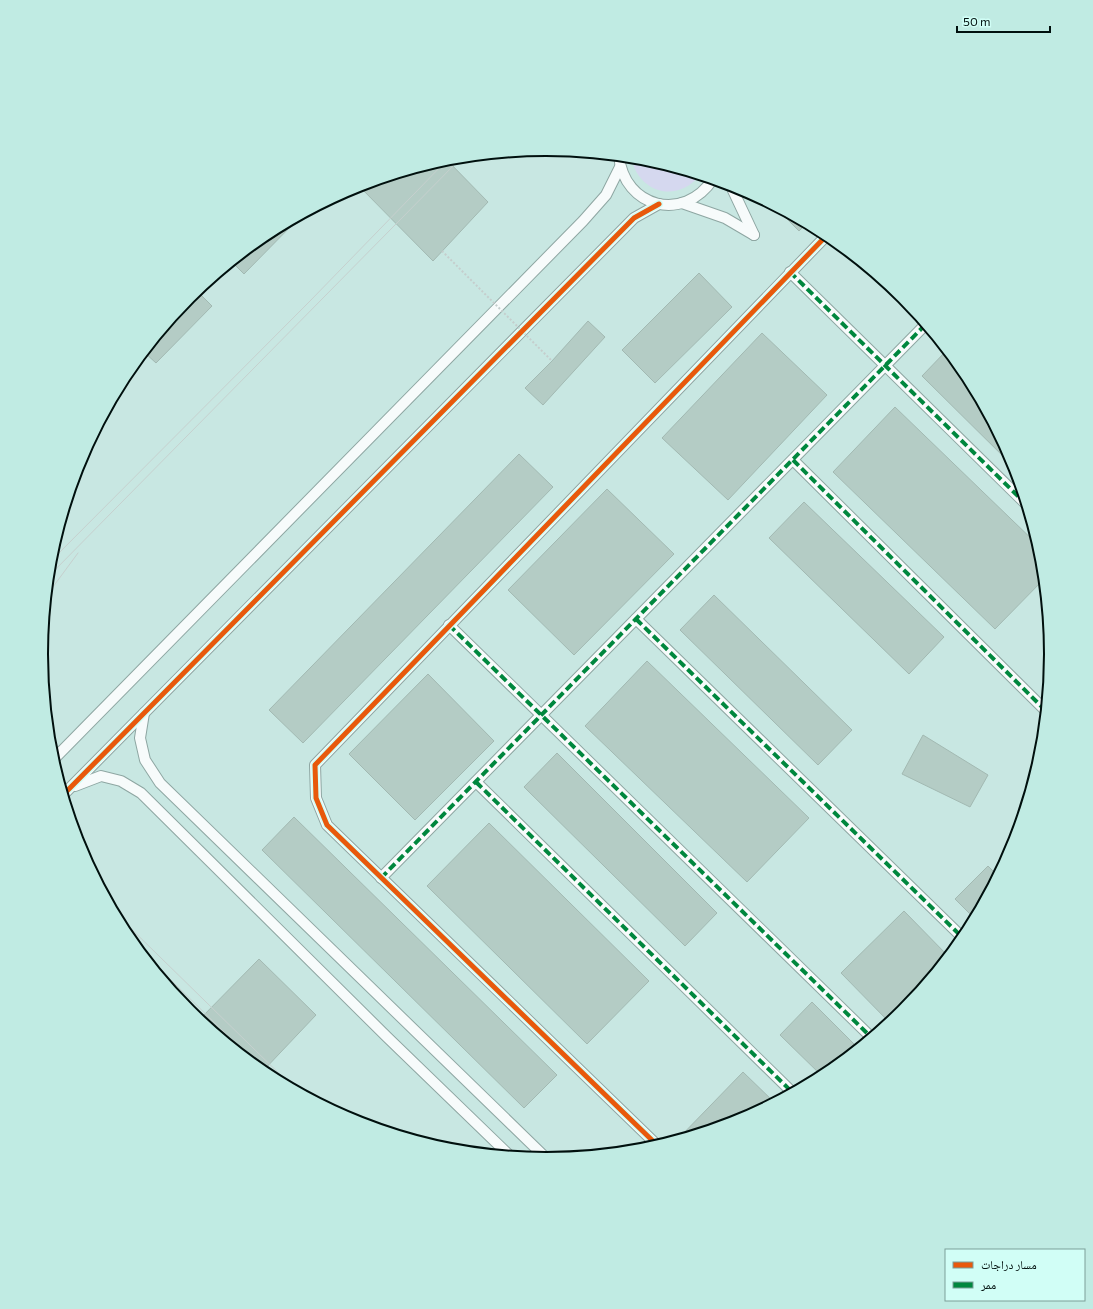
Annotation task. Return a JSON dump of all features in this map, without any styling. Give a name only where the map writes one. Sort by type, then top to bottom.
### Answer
[{"type":"street","points":[[619,161],[625,180],[634,191],[645,199],[659,204],[682,204],[696,198],[710,183]]},
{"type":"street","points":[[59,754],[583,221],[606,195],[620,167]]},
{"type":"street","points":[[682,204],[725,218],[754,235],[734,193]]},
{"type":"street","points":[[67,791],[634,218],[659,204]]},
{"type":"street","points":[[653,1141],[327,825],[316,798],[315,765],[822,240]]},
{"type":"street","points":[[790,272],[1020,498]]},
{"type":"street","points":[[381,878],[922,328]]},
{"type":"street","points":[[792,460],[1042,707]]},
{"type":"street","points":[[636,619],[959,934]]},
{"type":"street","points":[[450,625],[868,1035]]},
{"type":"street","points":[[144,713],[140,738],[145,760],[160,783],[541,1153]]},
{"type":"street","points":[[71,788],[101,776],[121,781],[140,793],[505,1151]]},
{"type":"street","points":[[476,782],[790,1090]]},
{"type":"path","points":[[442,251],[552,361]]},
{"type":"shaded area","points":[[633,164],[696,179],[691,184],[670,192],[650,186],[642,179]]},
{"type":"building","points":[[452,165],[488,202],[433,261],[364,191],[386,182],[417,173]]},
{"type":"building","points":[[785,217],[803,227],[799,231]]},
{"type":"building","points":[[289,228],[244,274],[235,265]]},
{"type":"building","points":[[699,273],[732,307],[655,383],[622,350]]},
{"type":"building","points":[[201,295],[212,306],[156,363],[148,356],[172,326]]},
{"type":"building","points":[[588,321],[605,337],[543,405],[525,388]]},
{"type":"building","points":[[762,333],[827,395],[728,500],[662,438]]},
{"type":"building","points":[[944,353],[978,405],[994,434],[1004,457],[922,376]]},
{"type":"building","points":[[895,407],[1031,538],[1040,583],[995,629],[833,472]]},
{"type":"building","points":[[519,454],[553,487],[303,743],[269,710]]},
{"type":"building","points":[[607,489],[674,554],[574,655],[508,590]]},
{"type":"building","points":[[804,502],[944,637],[909,674],[769,538]]},
{"type":"building","points":[[714,595],[852,730],[818,765],[680,630]]},
{"type":"building","points":[[647,661],[809,818],[747,882],[585,726]]},
{"type":"building","points":[[428,674],[494,741],[415,820],[349,754]]},
{"type":"building","points":[[923,735],[988,775],[970,807],[902,774]]},
{"type":"building","points":[[557,753],[717,913],[685,946],[524,787]]},
{"type":"building","points":[[294,817],[557,1075],[524,1108],[262,850]]},
{"type":"building","points":[[489,823],[649,981],[587,1044],[427,886]]},
{"type":"building","points":[[988,866],[995,873],[971,915],[955,899]]},
{"type":"building","points":[[904,911],[945,953],[921,983],[886,1019],[841,973]]},
{"type":"building","points":[[259,959],[316,1015],[267,1067],[243,1050],[203,1016]]},
{"type":"building","points":[[812,1002],[855,1045],[818,1072],[780,1035]]},
{"type":"building","points":[[743,1072],[771,1100],[707,1127],[683,1134]]},
{"type":"tram line","points":[[56,569],[454,165]]},
{"type":"tram line","points":[[59,553],[310,301],[439,168]]},
{"type":"tram line","points":[[52,588],[78,553]]},
{"type":"tram line","points":[[130,927],[283,1077]]},
{"type":"tram line","points":[[163,972],[239,1047]]},
{"type":"marked path","points":[[790,272],[1020,498]]},
{"type":"marked path","points":[[381,878],[922,328]]},
{"type":"marked path","points":[[793,460],[1042,707]]},
{"type":"marked path","points":[[636,619],[959,934]]},
{"type":"marked path","points":[[449,625],[868,1035]]},
{"type":"marked path","points":[[476,782],[790,1090]]},
{"type":"cycle path","points":[[67,791],[634,218],[659,204]]},
{"type":"cycle path","points":[[653,1141],[327,825],[316,798],[315,765],[823,240]]}]
